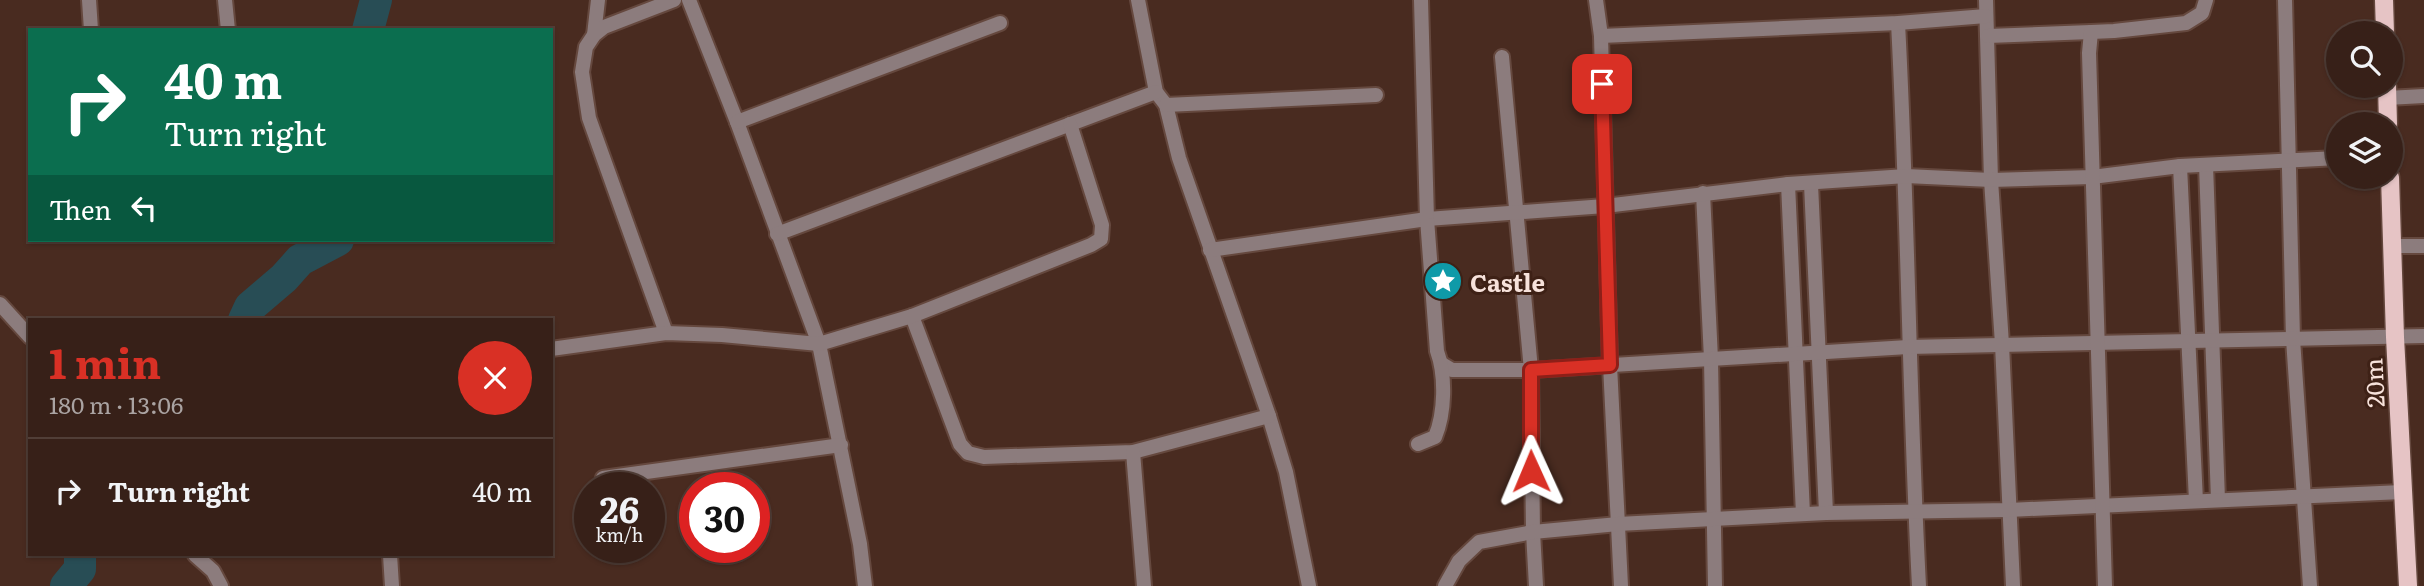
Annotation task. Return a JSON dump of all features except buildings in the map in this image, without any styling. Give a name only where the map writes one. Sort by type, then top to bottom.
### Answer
[{"type":"main road","points":[[2384,0],[2385,21]]},
{"type":"main road","name":"20m","points":[[2390,189],[2408,586]]},
{"type":"street","points":[[89,0],[91,28]]},
{"type":"street","points":[[225,0],[228,28]]},
{"type":"street","points":[[594,35],[598,0]]},
{"type":"street","points":[[666,333],[589,118],[582,72],[586,47],[604,27],[674,0]]},
{"type":"street","points":[[689,0],[737,121],[819,344],[860,544],[865,586]]},
{"type":"street","points":[[1139,0],[1156,92],[1166,105],[1179,158],[1286,472],[1308,586]]},
{"type":"street","points":[[1419,444],[1435,437],[1441,422],[1442,364],[1437,351],[1427,219],[1421,0]]},
{"type":"street","points":[[1596,0],[1601,36],[1610,365],[1620,586]]},
{"type":"street","points":[[1986,0],[1991,180],[2002,344],[2013,586]]},
{"type":"street","points":[[1987,36],[2091,32],[2186,23],[2202,13],[2206,0]]},
{"type":"street","points":[[2285,0],[2293,339],[2310,586]]},
{"type":"street","points":[[1601,36],[1898,23],[1986,16]]},
{"type":"street","points":[[737,121],[1000,23]]},
{"type":"street","points":[[1898,23],[1906,176],[1908,346],[1919,586]]},
{"type":"street","points":[[2091,32],[2089,53],[2092,177],[2105,586]]},
{"type":"street","points":[[1502,57],[1531,370],[1532,531],[1536,586]]},
{"type":"street","points":[[777,234],[1156,92]]},
{"type":"street","points":[[2403,94],[2424,96]]},
{"type":"street","points":[[1166,105],[1376,95]]},
{"type":"street","points":[[553,349],[666,333],[819,344],[912,316],[1091,246],[1101,239],[1102,225],[1070,124]]},
{"type":"street","points":[[1210,250],[1427,219],[1605,206],[1788,184],[1906,176],[1991,180],[2092,177],[2180,166],[2326,158]]},
{"type":"street","points":[[2206,165],[2218,500]]},
{"type":"street","points":[[2180,166],[2196,501]]},
{"type":"street","points":[[1788,184],[1803,514]]},
{"type":"street","points":[[1811,184],[1826,513]]},
{"type":"street","points":[[1703,193],[1712,359],[1715,586]]},
{"type":"street","points":[[2392,246],[2424,246]]},
{"type":"street","points":[[0,304],[28,335]]},
{"type":"street","points":[[912,316],[960,444],[968,453],[984,457],[1133,452],[1269,416]]},
{"type":"street","points":[[1442,364],[1452,370],[1531,370],[1908,346],[2424,337]]},
{"type":"street","points":[[646,472],[841,445]]},
{"type":"street","points":[[1133,452],[1144,586]]},
{"type":"street","points":[[1445,586],[1459,561],[1479,542],[1532,531],[1803,514],[2009,510],[2402,492]]},
{"type":"street","points":[[196,556],[213,571],[221,586]]},
{"type":"street","points":[[390,556],[392,586]]},
{"type":"waterway","points":[[369,28],[376,0]]},
{"type":"waterway","points":[[245,318],[250,307],[284,278],[300,260],[334,242]]},
{"type":"waterway","points":[[66,586],[80,569],[80,556]]},
{"type":"place","name":"Castle","points":[[1443,281]]},
{"type":"route","points":[[1531,471],[1531,370],[1610,365],[1602,84]]}]
